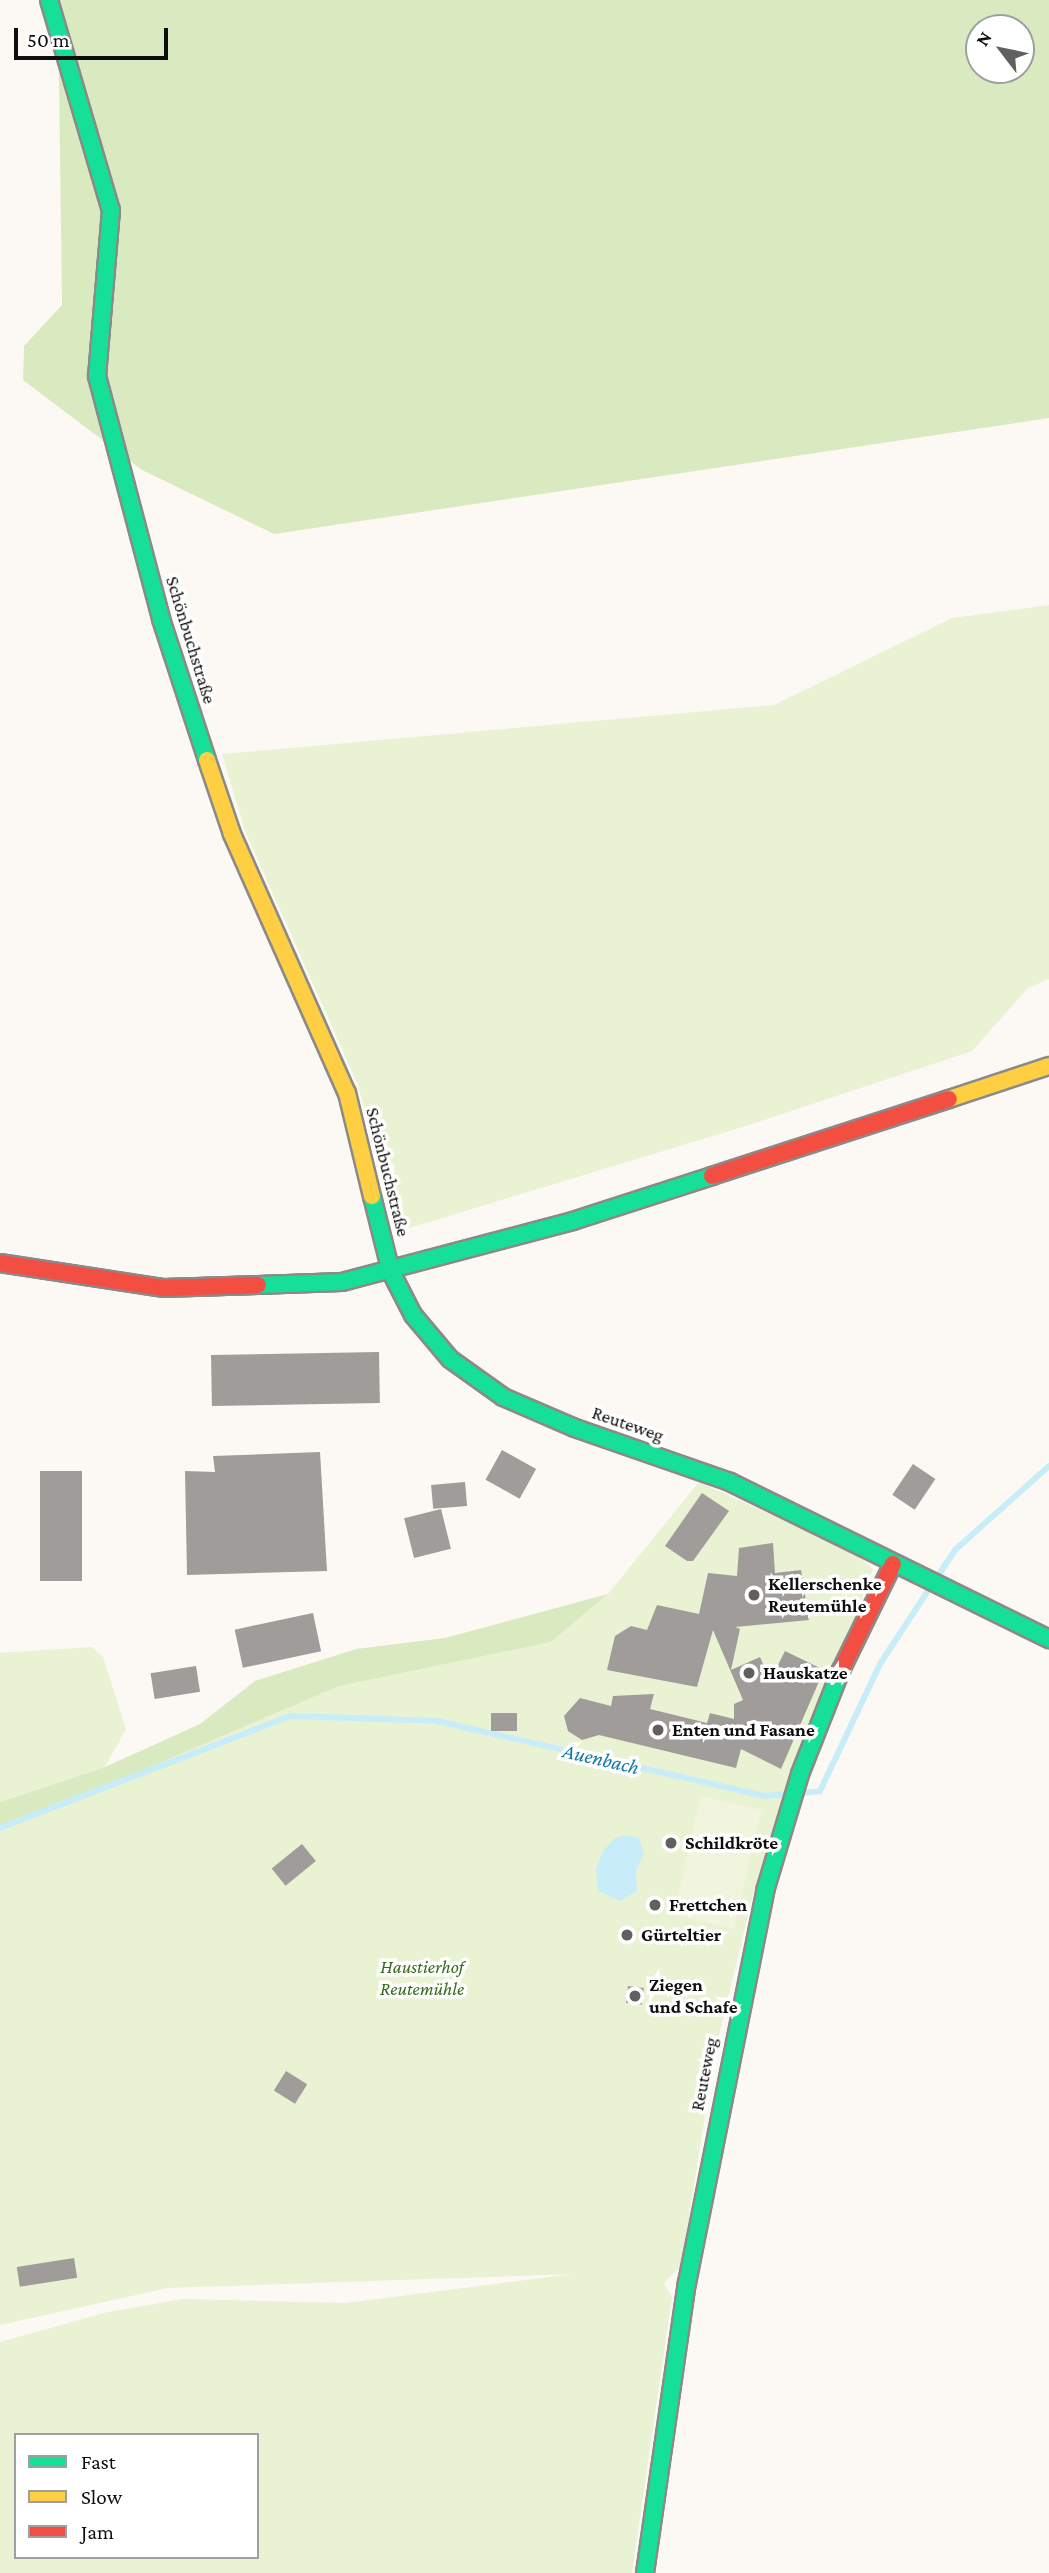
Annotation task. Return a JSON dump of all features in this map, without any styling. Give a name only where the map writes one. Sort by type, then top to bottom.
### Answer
[{"type":"street","name":"Schönbuchstraße","points":[[49,0],[111,209],[97,376],[161,620],[232,834],[346,1093],[391,1272]]},
{"type":"street","points":[[0,1262],[164,1288],[307,1285],[391,1272],[573,1221],[1049,1066]]},
{"type":"street","name":"Reuteweg","points":[[391,1272],[413,1315],[450,1359],[503,1397],[575,1428],[730,1482],[1049,1639]]},
{"type":"street","name":"Reuteweg","points":[[645,2573],[664,2425],[725,2074],[782,1828],[839,1674],[893,1564]]},
{"type":"green space","points":[[58,0],[1049,0],[1049,418],[274,534],[142,470],[23,380],[24,346],[62,305]]},
{"type":"green space","points":[[1049,605],[1049,979],[1028,988],[972,1051],[749,1125],[396,1232],[358,1085],[245,831],[222,754],[774,705],[952,618]]},
{"type":"green space","name":"Haustierhof Reutemühle","points":[[699,1482],[853,1552],[873,1569],[755,1886],[716,2048],[681,2266],[664,2283],[672,2297],[632,2573],[0,2573],[0,2342],[108,2312],[183,2299],[346,2303],[573,2274],[168,2288],[0,2325],[0,1831],[336,1686],[551,1642],[608,1594]]},
{"type":"green space","points":[[608,1594],[551,1642],[339,1686],[0,1831],[0,1802],[105,1767],[200,1724],[255,1681],[356,1649],[445,1638]]},
{"type":"green space","points":[[92,1647],[103,1657],[126,1729],[105,1767],[0,1802],[0,1653]]},
{"type":"green space","points":[[701,1796],[761,1810],[734,1929],[674,1915]]},
{"type":"water","points":[[626,1835],[639,1838],[644,1854],[636,1871],[637,1891],[620,1901],[598,1891],[596,1869],[603,1851],[615,1838]]},
{"type":"building","points":[[379,1352],[380,1403],[212,1406],[211,1355]]},
{"type":"building","points":[[502,1450],[536,1469],[520,1499],[486,1480]]},
{"type":"building","points":[[320,1452],[327,1571],[187,1575],[185,1471],[215,1472],[213,1456]]},
{"type":"building","points":[[913,1464],[935,1479],[915,1510],[892,1495]]},
{"type":"building","points":[[40,1471],[82,1471],[82,1581],[40,1581]]},
{"type":"building","points":[[465,1482],[467,1506],[433,1509],[431,1485]]},
{"type":"building","points":[[702,1493],[729,1511],[693,1561],[687,1561],[665,1546]]},
{"type":"building","points":[[441,1509],[451,1549],[414,1558],[404,1518]]},
{"type":"building","points":[[773,1543],[775,1573],[801,1570],[809,1620],[735,1627],[740,1629],[731,1670],[760,1657],[770,1681],[785,1651],[824,1670],[781,1769],[741,1749],[736,1768],[599,1735],[582,1740],[568,1731],[564,1716],[580,1698],[611,1706],[613,1696],[654,1694],[650,1709],[707,1723],[710,1713],[734,1719],[734,1704],[743,1700],[713,1630],[697,1687],[607,1670],[615,1636],[631,1626],[647,1630],[657,1605],[699,1614],[708,1573],[737,1576],[739,1548]]},
{"type":"building","points":[[313,1613],[321,1651],[243,1668],[235,1630]]},
{"type":"building","points":[[196,1666],[200,1692],[155,1699],[151,1673]]},
{"type":"building","points":[[491,1713],[517,1713],[517,1731],[491,1731]]},
{"type":"building","points":[[302,1844],[316,1861],[286,1886],[272,1869]]},
{"type":"building","name":"Ziegen und Schafe","points":[[628,1986],[644,1988],[642,2005],[626,2003]]},
{"type":"building","points":[[286,2071],[307,2084],[295,2104],[274,2091]]},
{"type":"building","points":[[74,2258],[77,2278],[20,2287],[17,2267]]},
{"type":"waterway","name":"Auenbach","points":[[937,1577],[955,1550],[1049,1466]]},
{"type":"waterway","name":"Auenbach","points":[[802,1793],[820,1791],[880,1664],[931,1586]]},
{"type":"waterway","name":"Auenbach","points":[[0,1828],[290,1716],[437,1721],[764,1796],[787,1794]]},
{"type":"traffic: fast","points":[[49,0],[111,210],[97,376],[161,619],[207,760]]},
{"type":"traffic: fast","points":[[258,1285],[342,1282],[573,1221],[712,1176]]},
{"type":"traffic: fast","points":[[372,1196],[391,1272],[413,1315],[450,1359],[503,1397],[575,1428],[730,1482],[1049,1639]]},
{"type":"traffic: fast","points":[[645,2573],[687,2283],[765,1891],[800,1774],[841,1670]]},
{"type":"traffic: slow","points":[[207,760],[232,834],[347,1093],[372,1196]]},
{"type":"traffic: slow","points":[[949,1099],[1049,1066]]},
{"type":"traffic: jam","points":[[712,1176],[949,1099]]},
{"type":"traffic: jam","points":[[0,1263],[164,1288],[258,1285]]},
{"type":"traffic: jam","points":[[841,1670],[893,1564]]},
{"type":"place","name":"Kellerschenke Reutemühle","points":[[754,1595]]},
{"type":"place","name":"Hauskatze","points":[[749,1673]]},
{"type":"place","name":"Enten und Fasane","points":[[658,1730]]},
{"type":"place","name":"Schildkröte","points":[[671,1843]]},
{"type":"place","name":"Frettchen","points":[[655,1905]]},
{"type":"place","name":"Gürteltier","points":[[627,1935]]},
{"type":"place","name":"Ziegen und Schafe","points":[[635,1996]]}]
